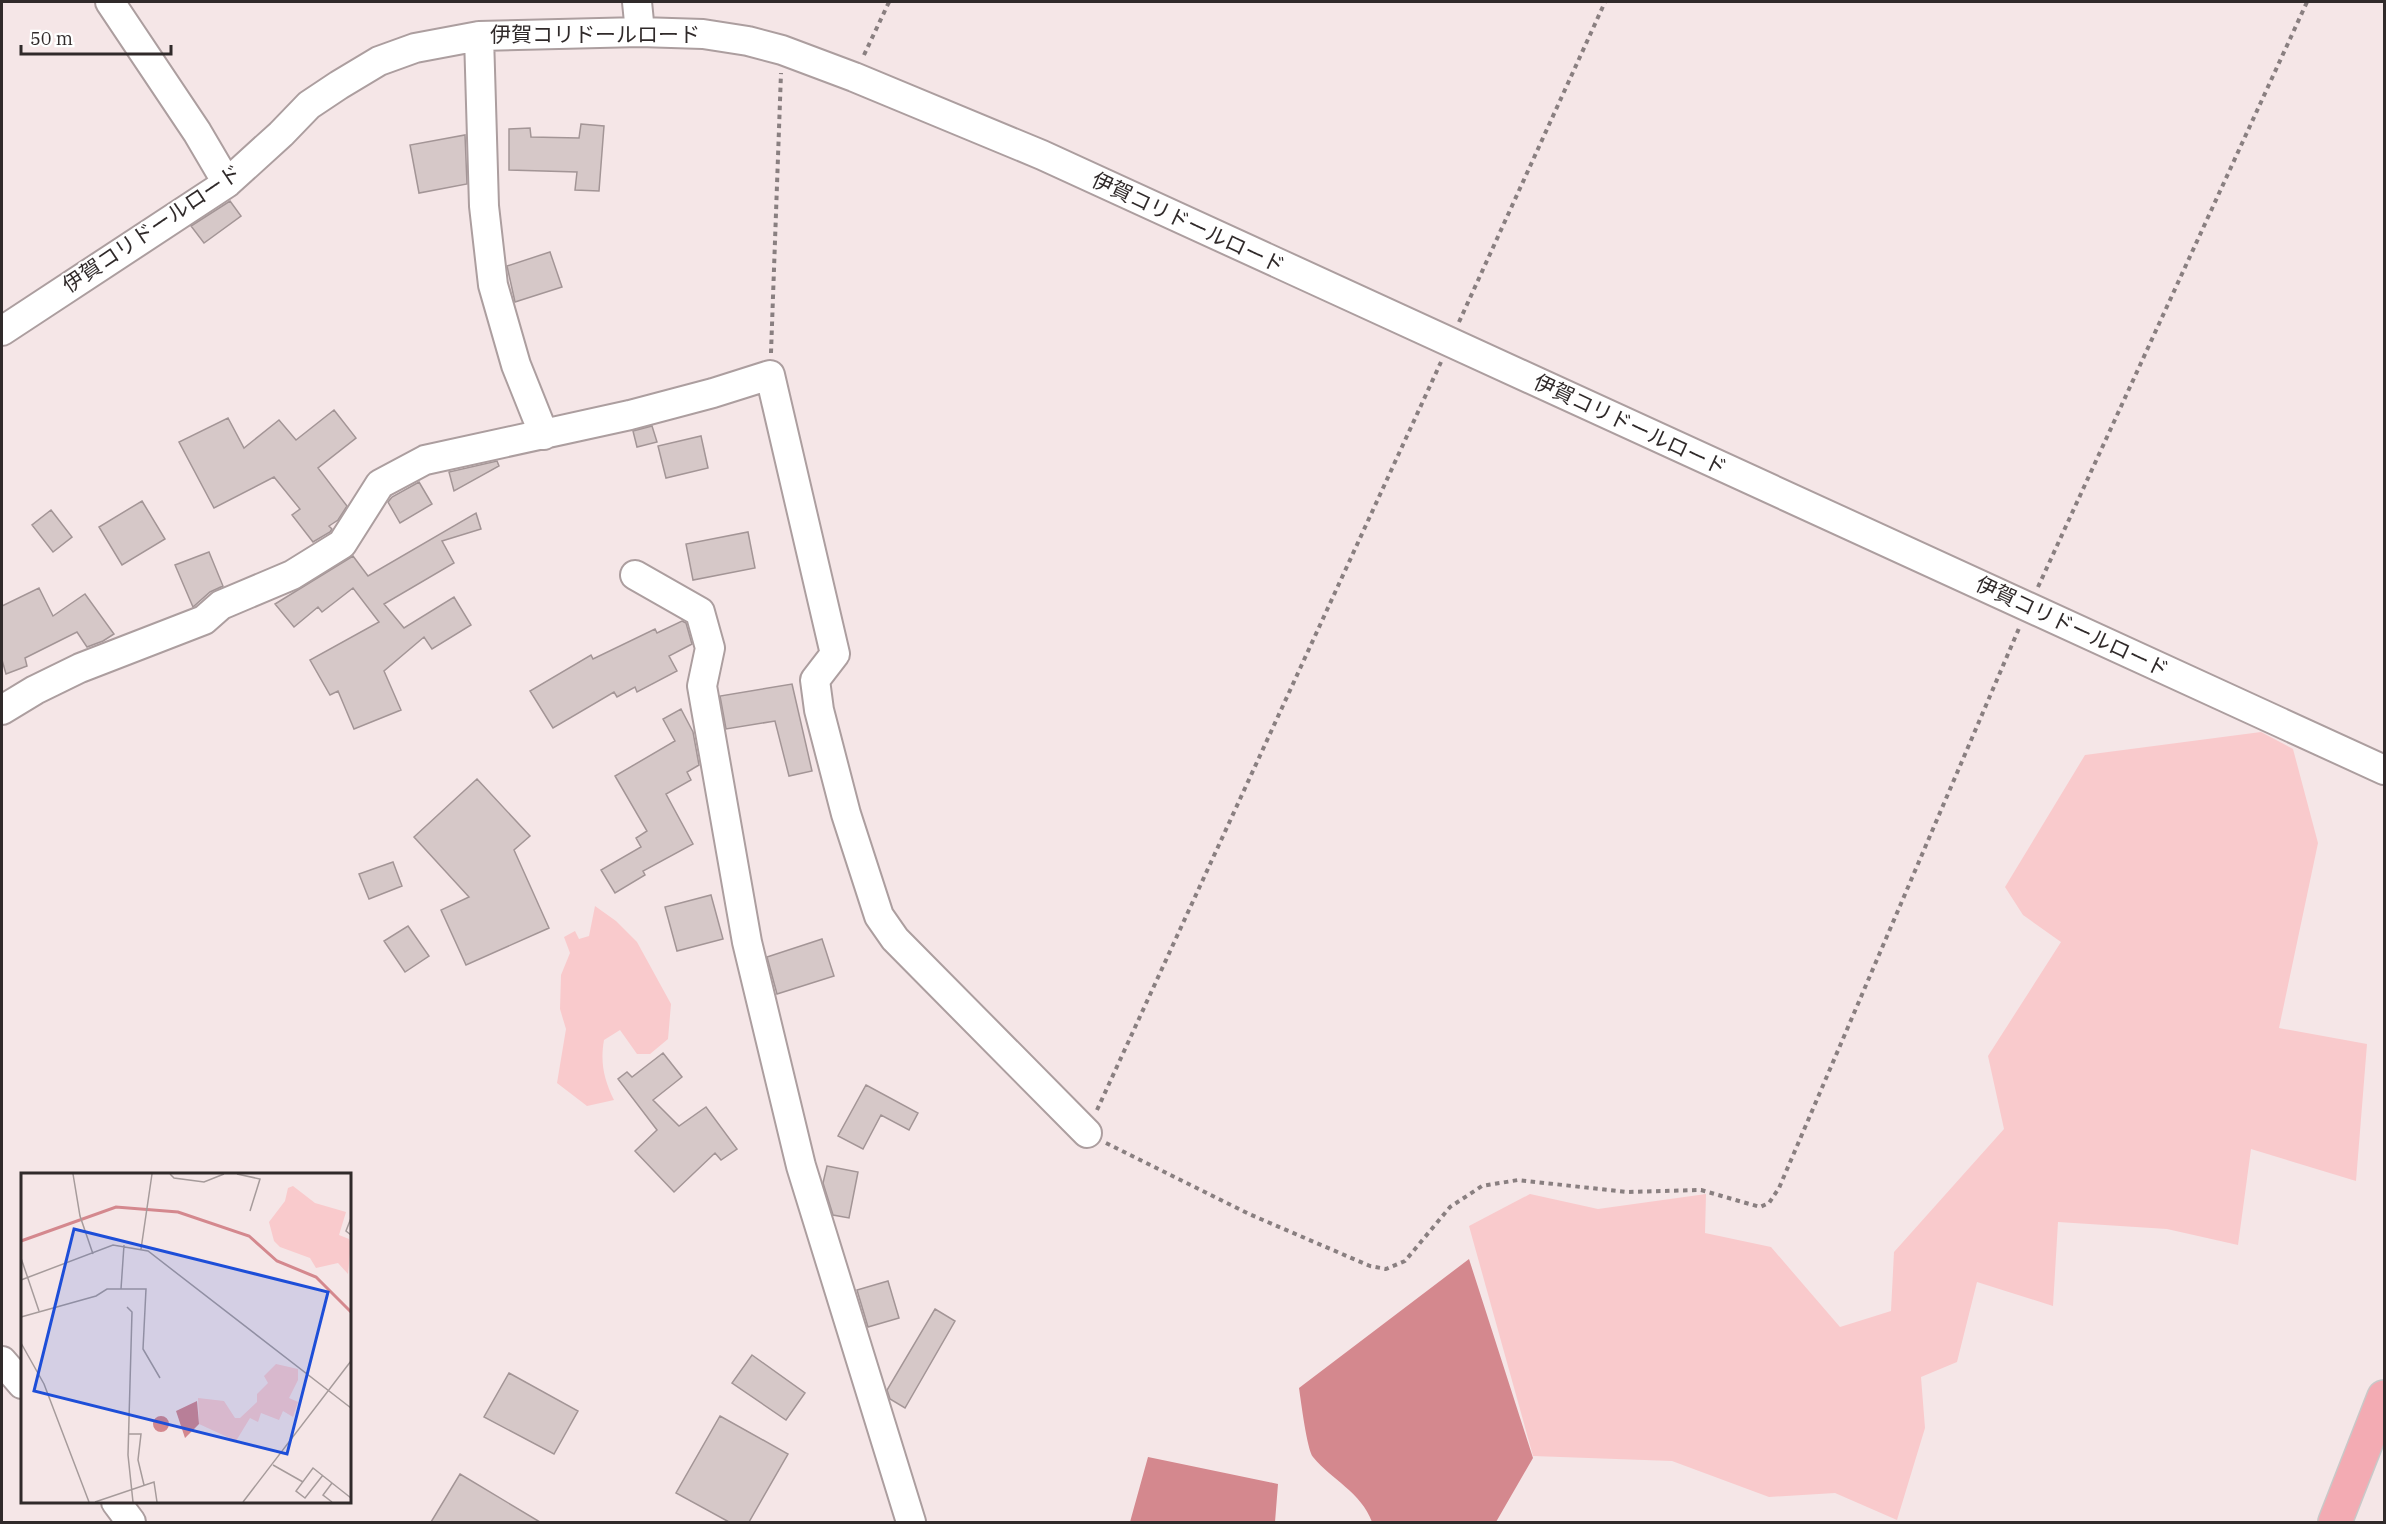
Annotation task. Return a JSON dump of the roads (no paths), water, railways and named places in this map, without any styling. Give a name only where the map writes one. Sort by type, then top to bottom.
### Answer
[{"type":"main road","points":[[2335,1522],[2385,1397]]},
{"type":"street","points":[[110,2],[197,132],[227,183]]},
{"type":"street","points":[[637,2],[640,32]]},
{"type":"street","name":"伊賀コリドールロード","points":[[2,331],[227,183],[309,105],[369,67],[414,48],[479,36],[640,32],[703,34],[748,42],[782,51],[854,77],[1041,155],[2385,770]]},
{"type":"street","points":[[479,36],[484,206],[493,285],[516,364],[544,435]]},
{"type":"street","points":[[2,710],[35,690],[80,668],[204,620],[221,604],[292,575],[342,544],[380,484],[425,460],[544,435],[713,393],[771,375],[835,654],[815,680],[819,710],[846,814],[879,916],[895,939],[1087,1133]]},
{"type":"street","points":[[635,575],[700,612],[710,648],[702,686],[747,942],[801,1166],[911,1522]]},
{"type":"street","points":[[2,1361],[21,1383]]},
{"type":"street","points":[[117,1503],[131,1522]]}]
